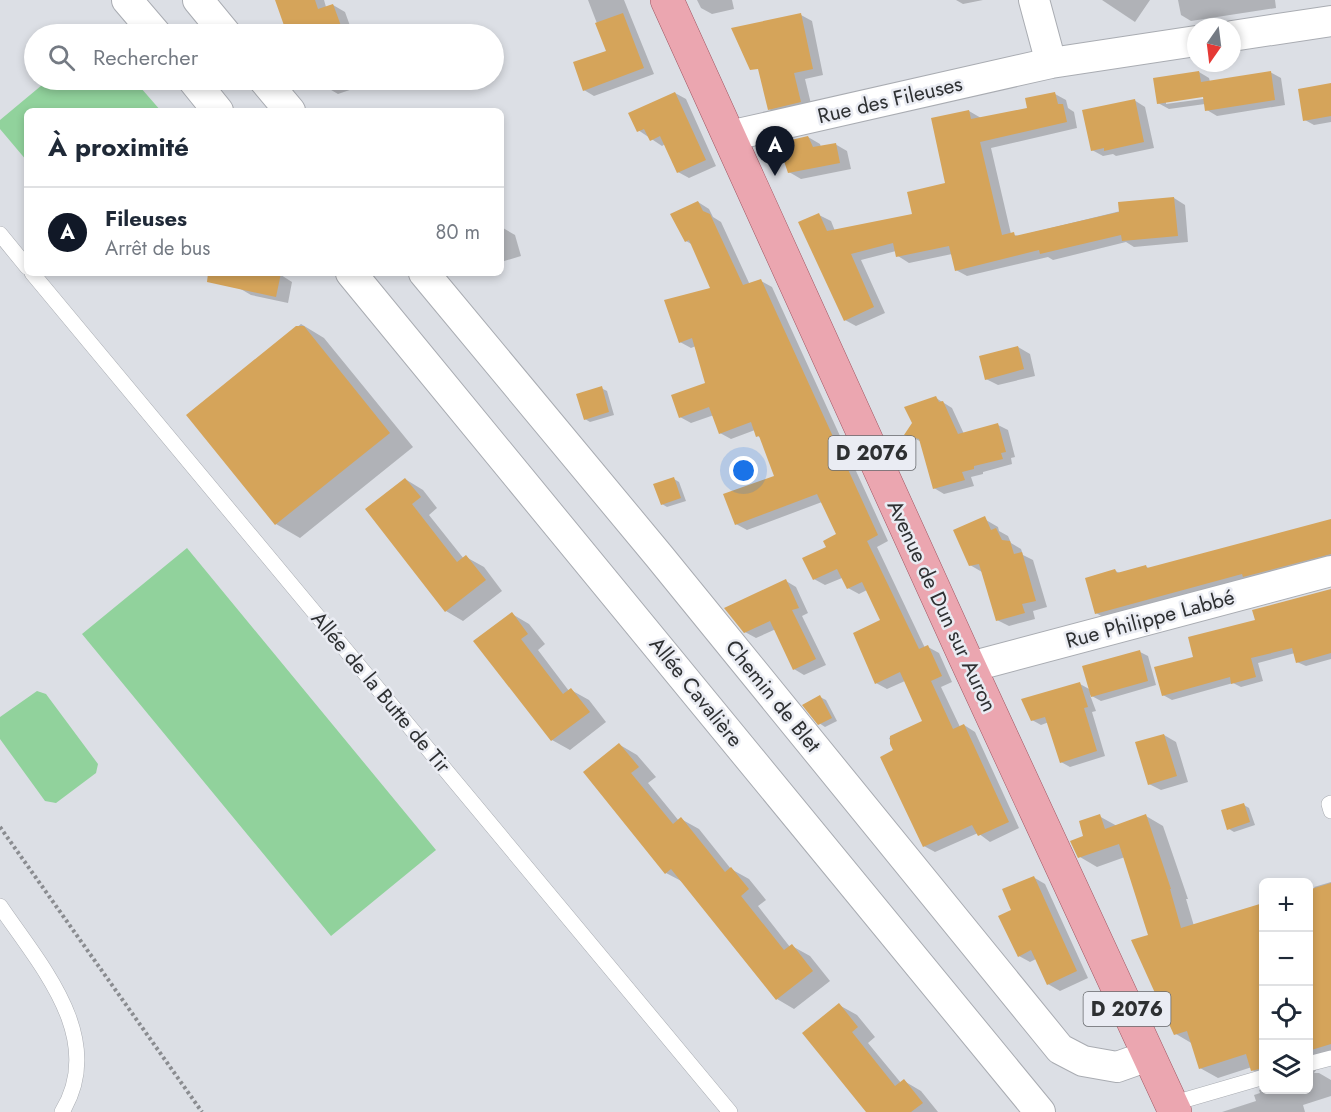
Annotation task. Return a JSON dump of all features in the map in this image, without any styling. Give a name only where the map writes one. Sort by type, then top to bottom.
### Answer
[{"type":"main road","name":"Avenue de Dun sur Auron","points":[[667,0],[1173,1108]]},
{"type":"street","points":[[127,0],[147,24]]},
{"type":"street","points":[[198,0],[218,24]]},
{"type":"street","points":[[1034,0],[1051,63]]},
{"type":"street","points":[[1241,34],[1318,15]]},
{"type":"street","name":"Rue des Fileuses","points":[[729,136],[1051,63],[1187,42]]},
{"type":"street","points":[[201,90],[216,108]]},
{"type":"street","points":[[272,90],[287,108]]},
{"type":"street","name":"Allée Cavalière","points":[[353,276],[1040,1112]]},
{"type":"street","name":"Chemin de Blet","points":[[426,276],[667,565],[1060,1049],[1083,1061],[1117,1066],[1148,1056]]},
{"type":"street","name":"Rue Philippe Labbé","points":[[970,667],[1331,572]]},
{"type":"lane","points":[[0,234],[24,263]]},
{"type":"lane","name":"Allée de la Butte de Tir","points":[[34,276],[730,1112]]},
{"type":"lane","points":[[1331,803],[1329,804],[1331,811]]},
{"type":"lane","points":[[0,906],[59,992],[75,1032],[77,1066],[69,1102],[62,1112]]},
{"type":"lane","points":[[1313,1063],[1331,1058]]},
{"type":"lane","points":[[1173,1108],[1259,1078]]},
{"type":"path","points":[[0,827],[202,1112]]},
{"type":"green space","points":[[36,90],[143,90],[158,108],[24,108],[24,157],[0,129],[0,120]]},
{"type":"green space","points":[[187,548],[436,850],[331,936],[82,634]]},
{"type":"green space","points":[[37,691],[46,694],[98,764],[96,773],[56,803],[45,801],[0,739],[0,717]]},
{"type":"building","points":[[275,0],[315,0],[318,9],[333,4],[340,24],[283,24]]},
{"type":"building","points":[[623,13],[644,68],[583,91],[573,62],[606,51],[595,23]]},
{"type":"building","points":[[801,13],[813,69],[794,73],[801,102],[768,110],[758,69],[750,70],[731,28]]},
{"type":"building","points":[[1271,71],[1275,100],[1205,111],[1203,97],[1157,104],[1153,78],[1199,72],[1201,82]]},
{"type":"building","points":[[1331,83],[1331,116],[1303,121],[1298,89]]},
{"type":"building","points":[[675,92],[706,160],[677,173],[660,136],[650,141],[644,129],[637,132],[628,113]]},
{"type":"building","points":[[1055,92],[1058,104],[1063,104],[1067,122],[980,142],[1002,235],[1014,232],[1015,236],[1119,212],[1118,202],[1174,197],[1178,236],[1122,241],[1121,235],[1040,254],[1039,250],[955,271],[949,246],[896,257],[893,243],[851,254],[874,307],[844,321],[798,222],[819,213],[827,231],[912,214],[907,192],[945,183],[931,118],[969,110],[971,119],[1027,108],[1025,98]]},
{"type":"building","points":[[1135,99],[1144,142],[1104,151],[1104,148],[1091,151],[1082,110]]},
{"type":"building","points":[[808,136],[813,147],[836,143],[840,163],[788,173],[778,143]]},
{"type":"building","points":[[698,201],[703,211],[710,214],[743,285],[761,279],[878,535],[867,541],[919,649],[928,645],[942,676],[931,681],[953,729],[964,724],[1009,822],[978,836],[972,825],[923,847],[880,757],[893,750],[890,736],[922,721],[900,672],[875,684],[853,633],[880,620],[862,582],[847,589],[837,569],[813,580],[802,558],[826,547],[823,541],[836,534],[817,494],[735,525],[723,494],[774,476],[759,436],[756,437],[751,422],[719,434],[709,407],[679,418],[671,395],[705,383],[692,338],[679,343],[664,300],[710,288],[689,240],[685,242],[670,214]]},
{"type":"building","points":[[208,276],[280,276],[276,297],[207,282]]},
{"type":"building","points":[[296,326],[304,326],[390,433],[275,525],[186,415]]},
{"type":"building","points":[[1018,346],[1024,369],[985,380],[979,356]]},
{"type":"building","points":[[602,386],[609,412],[584,420],[576,394]]},
{"type":"building","points":[[936,396],[939,402],[943,401],[958,434],[998,423],[1006,452],[1001,453],[1003,459],[974,466],[974,469],[962,472],[965,480],[933,489],[919,439],[904,435],[912,423],[904,407]]},
{"type":"building","points":[[674,477],[681,498],[661,505],[653,484]]},
{"type":"building","points":[[405,478],[421,497],[412,504],[457,562],[466,555],[486,580],[445,612],[365,509]]},
{"type":"building","points":[[985,516],[991,530],[996,528],[1002,540],[1010,541],[1014,554],[1022,552],[1036,601],[1022,604],[1025,613],[996,621],[979,564],[969,566],[953,530]]},
{"type":"building","points":[[1331,519],[1331,554],[1243,577],[1242,574],[1095,614],[1085,578],[1115,569],[1117,573],[1146,565],[1147,568]]},
{"type":"building","points":[[786,579],[799,608],[792,610],[816,659],[793,670],[770,621],[744,633],[724,608]]},
{"type":"building","points":[[1331,589],[1331,653],[1296,663],[1292,648],[1251,658],[1256,677],[1231,684],[1230,677],[1162,696],[1154,667],[1193,657],[1188,637],[1255,620],[1252,610]]},
{"type":"building","points":[[512,612],[528,634],[521,639],[563,694],[571,688],[590,712],[551,741],[473,641]]},
{"type":"building","points":[[1140,650],[1148,681],[1091,697],[1082,666]]},
{"type":"building","points":[[1080,682],[1088,707],[1084,708],[1097,751],[1060,763],[1045,717],[1031,721],[1021,699]]},
{"type":"building","points":[[820,695],[832,718],[818,725],[802,705]]},
{"type":"building","points":[[1164,734],[1177,776],[1148,785],[1135,742]]},
{"type":"building","points":[[619,743],[639,767],[631,773],[673,824],[681,817],[725,872],[731,867],[749,889],[741,896],[784,950],[792,944],[813,971],[776,1000],[671,869],[665,874],[583,772]]},
{"type":"building","points":[[1244,803],[1250,822],[1227,830],[1221,810]]},
{"type":"building","points":[[1100,814],[1105,829],[1146,814],[1171,889],[1181,928],[1259,904],[1259,1069],[1251,1071],[1246,1054],[1199,1069],[1187,1031],[1174,1035],[1131,940],[1148,935],[1119,844],[1078,858],[1070,841],[1083,836],[1079,821]]},
{"type":"building","points":[[1034,876],[1077,971],[1047,985],[1031,950],[1018,957],[998,916],[1011,910],[1002,889]]},
{"type":"building","points":[[1331,883],[1331,1044],[1313,1049],[1313,932],[1313,888]]},
{"type":"building","points":[[839,1003],[858,1027],[852,1032],[895,1086],[904,1079],[923,1103],[911,1112],[866,1112],[802,1033]]},
{"type":"place","name":"Fileuses","points":[[775,176]]}]
